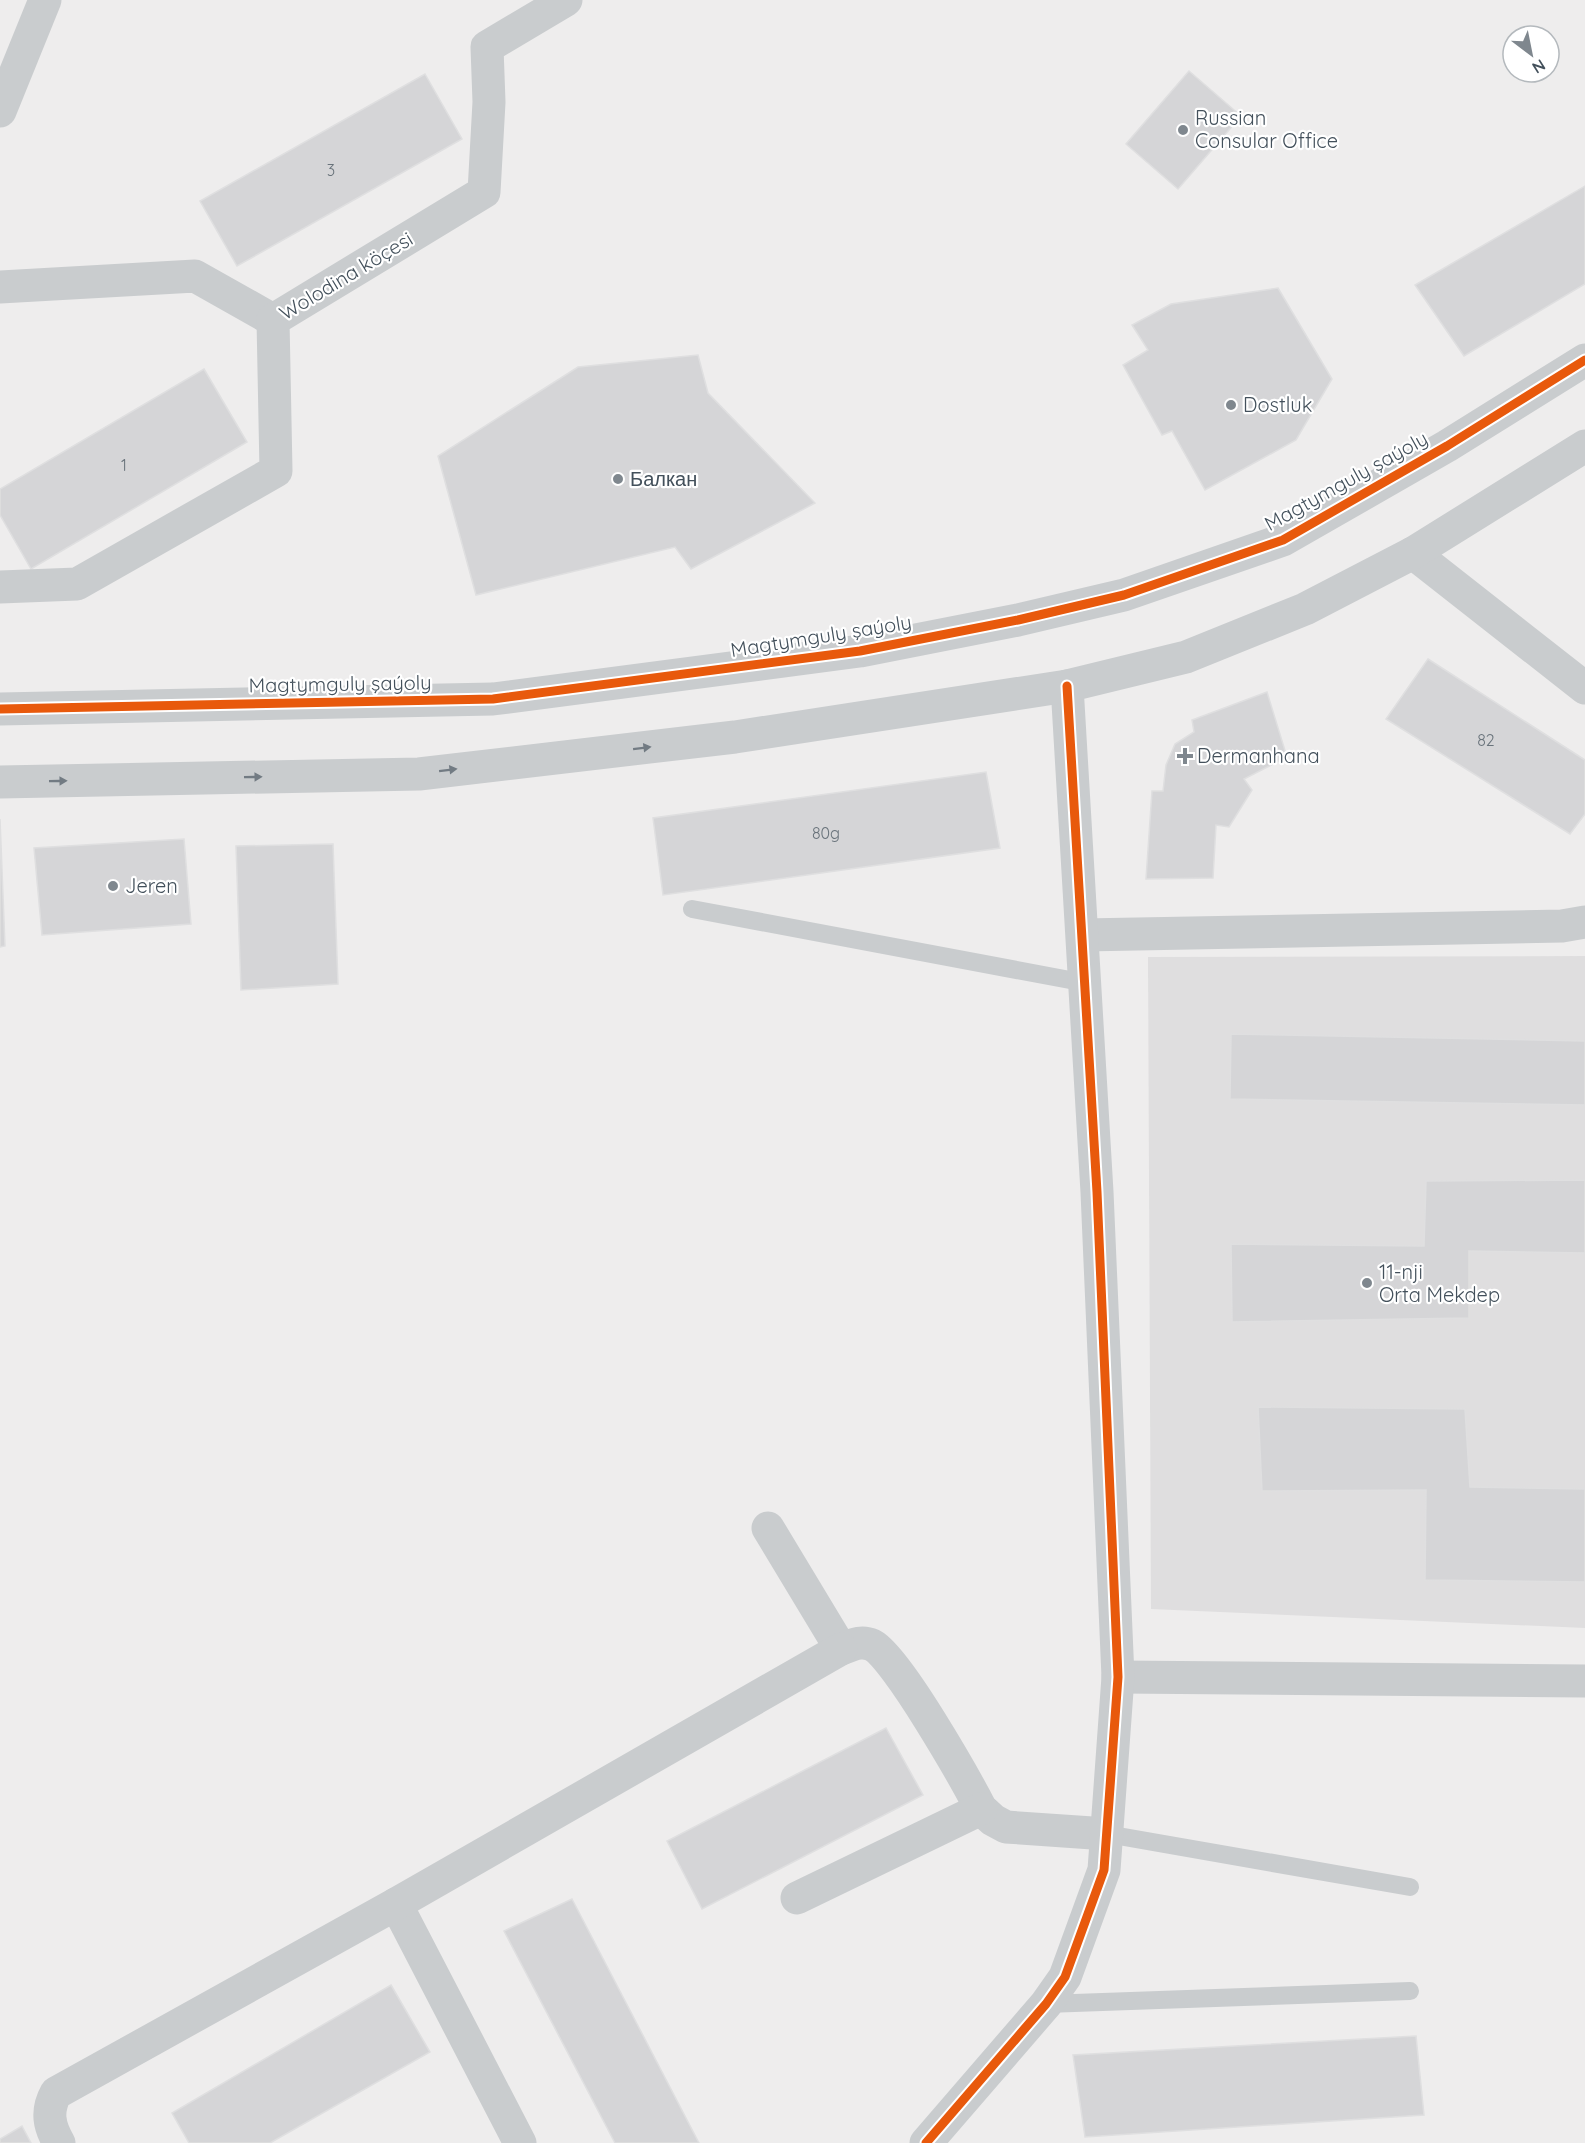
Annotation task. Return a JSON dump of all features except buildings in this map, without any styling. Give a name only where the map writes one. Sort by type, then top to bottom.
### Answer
[{"type":"street","points":[[0,111],[45,0]]},
{"type":"street","name":"Wolodina köçesi","points":[[0,587],[77,584],[276,471],[273,320],[484,192],[489,102],[487,47],[566,0]]},
{"type":"street","points":[[0,287],[195,276],[273,320]]},
{"type":"street","name":"Magtymguly şaýoly","points":[[0,709],[493,699],[860,651],[1017,620],[1124,595],[1283,540],[1447,446],[1585,360]]},
{"type":"street","points":[[0,782],[419,774],[735,737],[1067,686],[1186,657],[1305,609],[1413,553],[1585,446]]},
{"type":"street","points":[[1413,553],[1585,688]]},
{"type":"street","points":[[926,2143],[1046,2004],[1065,1977],[1104,1870],[1118,1677],[1086,983],[1067,686]]},
{"type":"street","points":[[1083,934],[1562,926],[1585,922]]},
{"type":"street","points":[[768,1528],[841,1649]]},
{"type":"street","points":[[59,2143],[51,2130],[49,2110],[56,2093],[396,1904],[841,1649],[861,1642],[880,1649],[898,1670],[981,1809],[993,1820],[1006,1827],[1107,1834]]},
{"type":"street","points":[[1118,1677],[1585,1681]]},
{"type":"street","points":[[797,1898],[981,1809]]},
{"type":"street","points":[[396,1904],[520,2143]]},
{"type":"lane","points":[[692,909],[1086,983]]},
{"type":"lane","points":[[1107,1834],[1410,1887]]},
{"type":"lane","points":[[1046,2004],[1410,1991]]},
{"type":"shaded area","name":"11-nji Orta Mekdep","points":[[1585,956],[1585,1628],[1151,1609],[1148,957]]},
{"type":"cycle path","points":[[0,709],[493,699],[860,651],[1018,620],[1124,595],[1283,540],[1447,446],[1585,360]]},
{"type":"cycle path","points":[[926,2143],[1046,2004],[1065,1977],[1104,1870],[1118,1677],[1097,1192],[1067,686]]},
{"type":"place","name":"Russian Consular Office","points":[[1183,130]]},
{"type":"place","name":"Dostluk","points":[[1231,405]]},
{"type":"place","name":"Балкан","points":[[618,479]]},
{"type":"place","name":"Dermanhana","points":[[1185,756]]},
{"type":"place","name":"Jeren","points":[[113,886]]},
{"type":"place","name":"11-nji Orta Mekdep","points":[[1367,1283]]}]
